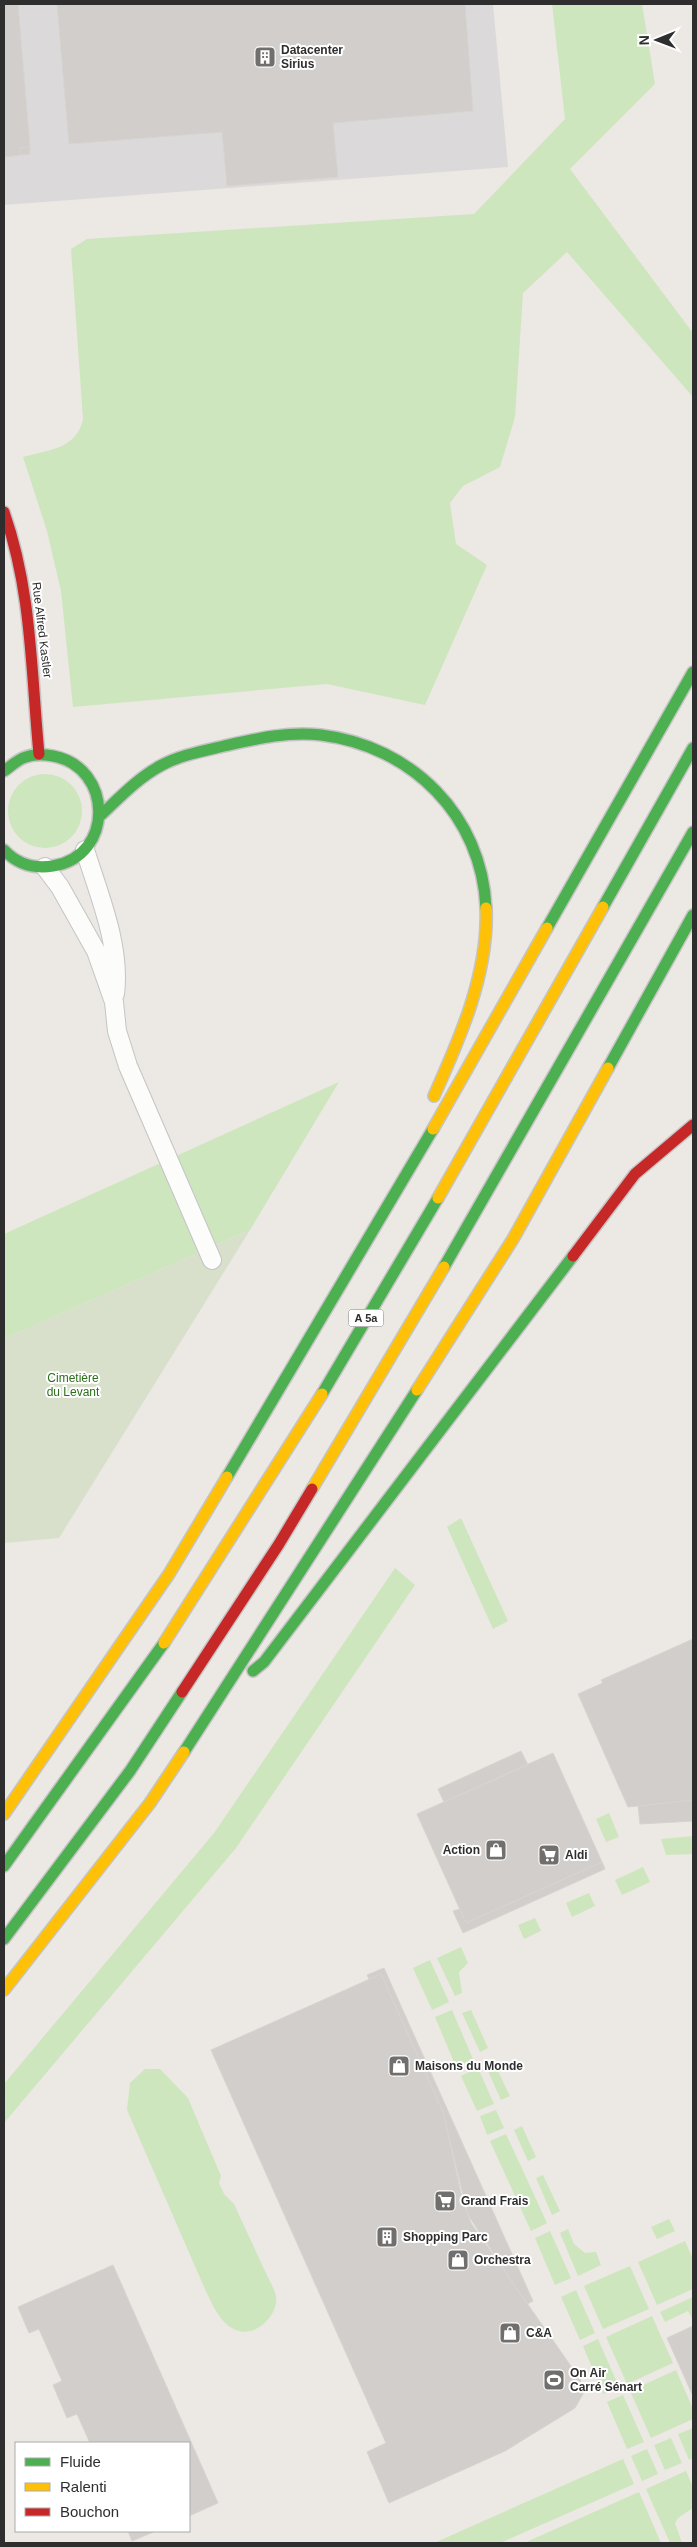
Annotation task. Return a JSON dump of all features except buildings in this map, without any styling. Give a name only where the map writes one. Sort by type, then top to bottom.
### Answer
[{"type":"main road","name":"Rue Alfred Kastler","points":[[4,512],[25,593],[32,650],[39,754]]},
{"type":"main road","points":[[4,1814],[169,1574],[406,1177],[693,672]]},
{"type":"main road","points":[[101,815],[145,775],[172,760],[235,744],[282,736],[320,735],[362,743],[406,763],[429,781],[455,812],[473,848],[485,884],[486,935],[477,987],[462,1034],[427,1110]]},
{"type":"main road","name":"A 5a","points":[[4,1866],[179,1620],[285,1453],[401,1260],[693,748]]},
{"type":"main road","points":[[4,771],[21,759],[39,754],[58,756],[76,764],[90,778],[99,795],[101,815],[96,834],[85,850],[73,859],[60,865],[45,868],[18,861],[5,853]]},
{"type":"main road","points":[[4,1939],[130,1771],[279,1544],[443,1268],[693,832]]},
{"type":"main road","points":[[4,1990],[150,1803],[221,1697],[512,1239],[693,915]]},
{"type":"main road","points":[[221,1697],[264,1662],[635,1174],[693,1125]]},
{"type":"main road","points":[[406,1177],[411,1142]]},
{"type":"street","points":[[85,850],[113,949],[117,975],[114,1002],[117,1031],[128,1066],[212,1260]]},
{"type":"street","points":[[45,868],[60,887],[92,942],[114,1002]]},
{"type":"shaded area","name":"Datacenter Sirius","points":[[4,4],[493,4],[508,167],[4,205]]},
{"type":"green space","points":[[552,4],[642,4],[655,84],[570,169],[693,333],[693,397],[567,252],[523,293],[515,417],[500,467],[463,486],[450,503],[456,544],[487,565],[425,705],[327,684],[73,707],[61,591],[47,531],[23,457],[60,447],[68,442],[75,437],[83,419],[71,249],[87,239],[474,214],[565,119]]},
{"type":"green space","points":[[52,774],[72,784],[80,797],[82,811],[80,825],[72,838],[59,846],[38,848],[18,838],[10,825],[8,804],[18,784],[31,776]]},
{"type":"green space","points":[[339,1082],[250,1230],[4,1339],[4,1234]]},
{"type":"green space","name":"Cimetière du Levant","points":[[250,1230],[59,1538],[4,1543],[4,1339]]},
{"type":"green space","points":[[461,1518],[508,1621],[493,1629],[447,1527]]},
{"type":"green space","points":[[395,1568],[415,1585],[236,1848],[4,2123],[4,2084],[214,1833]]},
{"type":"green space","points":[[609,1813],[619,1837],[606,1842],[596,1819]]},
{"type":"green space","points":[[693,1836],[693,1854],[666,1855],[661,1839]]},
{"type":"green space","points":[[643,1867],[650,1882],[622,1895],[615,1880]]},
{"type":"green space","points":[[589,1893],[595,1906],[572,1917],[566,1903]]},
{"type":"green space","points":[[535,1918],[541,1931],[524,1939],[518,1925]]},
{"type":"green space","points":[[461,1947],[468,1963],[459,1972],[462,1993],[455,1996],[437,1958]]},
{"type":"green space","points":[[430,1960],[449,2002],[432,2010],[413,1968]]},
{"type":"green space","points":[[452,2010],[473,2059],[456,2067],[435,2017]]},
{"type":"green space","points":[[471,2010],[488,2048],[480,2052],[462,2013]]},
{"type":"green space","points":[[495,2065],[510,2096],[501,2100],[487,2069]]},
{"type":"green space","points":[[478,2068],[494,2104],[477,2111],[461,2076]]},
{"type":"green space","points":[[145,2069],[160,2069],[188,2098],[221,2176],[219,2183],[224,2194],[234,2204],[274,2290],[276,2304],[273,2312],[263,2325],[256,2329],[240,2331],[232,2328],[227,2325],[215,2310],[127,2110],[130,2083]]},
{"type":"green space","points":[[496,2110],[504,2128],[487,2135],[480,2116]]},
{"type":"green space","points":[[522,2126],[536,2157],[528,2161],[514,2130]]},
{"type":"green space","points":[[506,2134],[547,2223],[531,2231],[490,2141]]},
{"type":"green space","points":[[543,2175],[560,2211],[552,2215],[536,2178]]},
{"type":"green space","points":[[669,2219],[675,2231],[657,2239],[651,2227]]},
{"type":"green space","points":[[568,2229],[574,2244],[585,2253],[596,2252],[601,2265],[578,2276],[560,2233]]},
{"type":"green space","points":[[550,2231],[571,2278],[555,2285],[535,2238]]},
{"type":"green space","points":[[685,2241],[693,2259],[693,2289],[657,2305],[638,2262]]},
{"type":"green space","points":[[630,2266],[649,2309],[603,2329],[584,2286]]},
{"type":"green space","points":[[576,2290],[595,2333],[580,2340],[561,2297]]},
{"type":"green space","points":[[693,2297],[693,2320],[688,2311],[665,2322],[660,2312]]},
{"type":"green space","points":[[652,2316],[673,2363],[627,2384],[606,2337]]},
{"type":"green space","points":[[598,2339],[619,2387],[603,2394],[583,2346]]},
{"type":"green space","points":[[676,2370],[693,2409],[693,2419],[651,2438],[630,2391]]},
{"type":"green space","points":[[623,2395],[644,2442],[627,2449],[607,2402]]},
{"type":"green space","points":[[693,2428],[693,2458],[689,2460],[678,2434]]},
{"type":"green space","points":[[671,2438],[682,2463],[665,2470],[654,2445]]},
{"type":"green space","points":[[647,2449],[658,2474],[642,2481],[631,2456]]},
{"type":"green space","points":[[623,2459],[634,2484],[500,2543],[434,2543]]},
{"type":"green space","points":[[686,2471],[693,2487],[693,2508],[678,2518],[675,2523],[682,2543],[670,2543],[646,2489]]},
{"type":"green space","points":[[639,2492],[661,2543],[524,2543]]},
{"type":"traffic: fast","points":[[547,928],[693,672]]},
{"type":"traffic: fast","points":[[101,815],[145,775],[169,762],[192,754],[272,736],[296,734],[321,735],[354,742],[385,754],[412,770],[436,791],[456,816],[471,844],[481,875],[486,908]]},
{"type":"traffic: fast","points":[[603,907],[693,748]]},
{"type":"traffic: fast","points":[[4,771],[20,759],[34,755],[53,756],[73,763],[87,776],[96,793],[99,811],[96,830],[88,846],[73,859],[53,866],[39,867],[20,862],[4,850]]},
{"type":"traffic: fast","points":[[444,1267],[693,832]]},
{"type":"traffic: fast","points":[[608,1068],[693,915]]},
{"type":"traffic: fast","points":[[227,1477],[433,1129]]},
{"type":"traffic: fast","points":[[322,1394],[438,1198]]},
{"type":"traffic: fast","points":[[253,1671],[264,1662],[573,1256]]},
{"type":"traffic: fast","points":[[184,1752],[417,1390]]},
{"type":"traffic: fast","points":[[4,1866],[164,1643]]},
{"type":"traffic: fast","points":[[4,1939],[130,1771],[182,1692]]},
{"type":"traffic: slow","points":[[438,1198],[603,907]]},
{"type":"traffic: slow","points":[[434,1096],[463,1028],[478,981],[486,932],[486,908]]},
{"type":"traffic: slow","points":[[433,1129],[547,928]]},
{"type":"traffic: slow","points":[[417,1390],[513,1239],[608,1068]]},
{"type":"traffic: slow","points":[[312,1489],[444,1267]]},
{"type":"traffic: slow","points":[[164,1643],[322,1394]]},
{"type":"traffic: slow","points":[[4,1814],[169,1574],[227,1477]]},
{"type":"traffic: slow","points":[[4,1990],[150,1803],[184,1752]]},
{"type":"traffic: jam","points":[[4,512],[13,542],[25,602],[39,754]]},
{"type":"traffic: jam","points":[[573,1256],[635,1174],[693,1125]]},
{"type":"traffic: jam","points":[[182,1692],[279,1544],[312,1489]]},
{"type":"place","name":"Datacenter Sirius","points":[[265,57]]},
{"type":"place","name":"Action","points":[[496,1850]]},
{"type":"place","name":"Aldi","points":[[549,1855]]},
{"type":"place","name":"Maisons du Monde","points":[[399,2066]]},
{"type":"place","name":"Grand Frais","points":[[445,2201]]},
{"type":"place","name":"Shopping Parc","points":[[387,2237]]},
{"type":"place","name":"Orchestra","points":[[458,2260]]},
{"type":"place","name":"C&A","points":[[510,2333]]},
{"type":"place","name":"On Air Carré Sénart","points":[[554,2380]]}]
